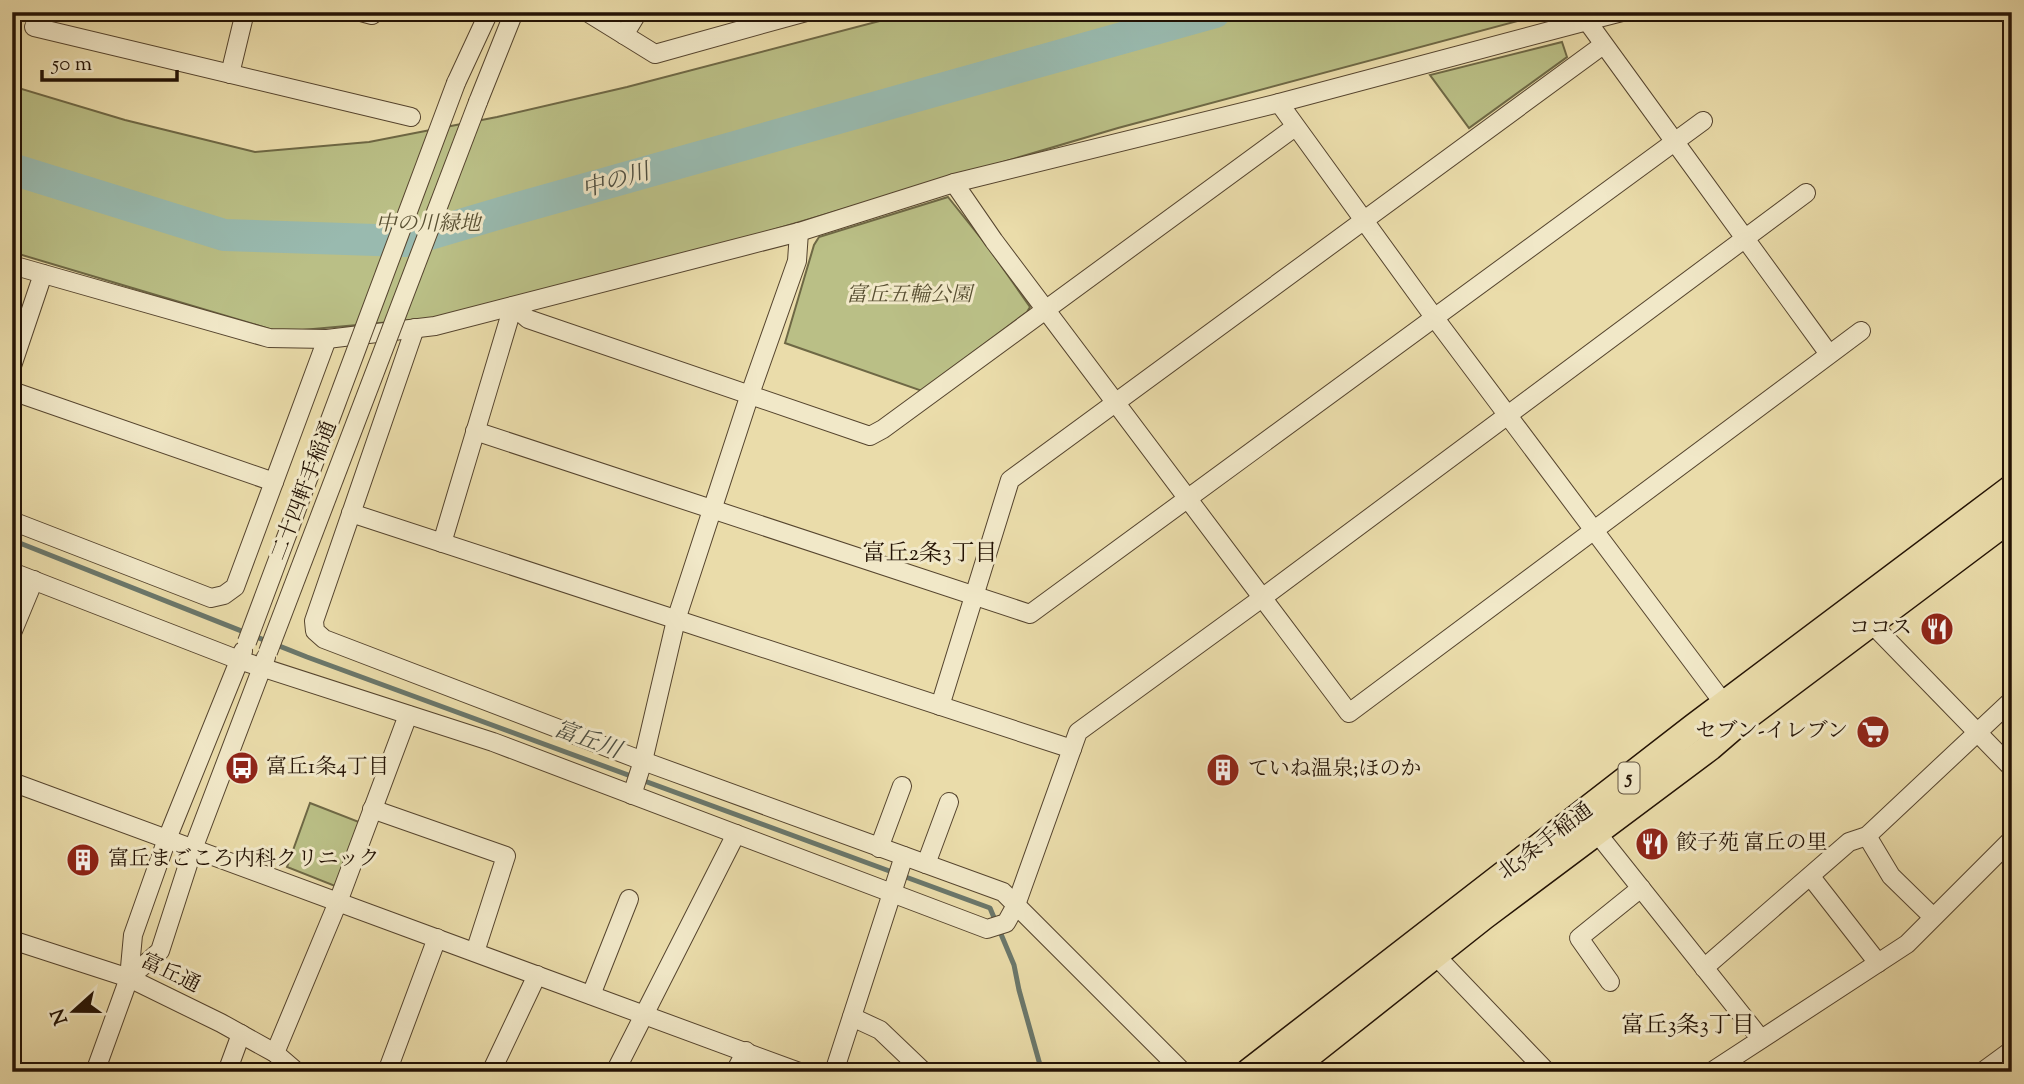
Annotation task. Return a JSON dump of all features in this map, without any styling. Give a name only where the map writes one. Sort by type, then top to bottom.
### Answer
[{"type":"highway","name":"北5条手稲通","points":[[1249,1072],[1732,713],[2012,488]]},
{"type":"highway","name":"北5条手稲通","points":[[1287,1072],[1434,954],[1710,747],[1732,713],[1870,622],[2012,517]]},
{"type":"street","points":[[230,74],[245,12]]},
{"type":"street","points":[[361,12],[372,15],[373,12]]},
{"type":"street","name":"二十四軒手稲通","points":[[95,1072],[130,978],[133,935],[167,839],[247,642],[456,83],[489,12]]},
{"type":"street","name":"二十四軒手稲通","points":[[130,978],[160,951],[194,849],[265,660],[514,12]]},
{"type":"street","points":[[587,12],[655,54],[806,12]]},
{"type":"street","points":[[624,35],[638,12]]},
{"type":"street","points":[[12,265],[269,338],[327,339],[435,326],[799,232],[954,183],[1279,103],[1622,12]]},
{"type":"street","points":[[1587,21],[1829,354]]},
{"type":"street","points":[[34,27],[411,117]]},
{"type":"street","points":[[940,706],[1010,480],[1603,45]]},
{"type":"street","points":[[1279,103],[1434,317],[1732,713]]},
{"type":"street","points":[[475,431],[1030,614],[1703,121]]},
{"type":"street","points":[[513,306],[528,319],[870,436],[1295,127]]},
{"type":"street","points":[[954,183],[994,241],[1349,713],[1861,331]]},
{"type":"street","points":[[12,572],[239,660],[265,660],[408,715],[634,791],[736,834],[895,888],[987,929],[1006,923],[1016,905],[1078,732],[1806,193]]},
{"type":"street","points":[[634,791],[676,620],[797,261],[799,232]]},
{"type":"street","points":[[12,366],[43,274]]},
{"type":"street","points":[[442,543],[513,306]]},
{"type":"street","points":[[415,328],[314,621],[315,631],[324,639],[642,764],[880,848],[903,860],[926,864],[1003,892],[1183,1072]]},
{"type":"street","points":[[12,521],[211,598],[224,595],[235,587],[327,339]]},
{"type":"street","points":[[12,391],[274,482]]},
{"type":"street","points":[[351,513],[1072,748]]},
{"type":"street","points":[[12,633],[34,580]]},
{"type":"street","points":[[1870,622],[2012,768]]},
{"type":"street","points":[[1704,968],[1849,842],[1867,836],[2012,700]]},
{"type":"street","points":[[275,1053],[338,902],[408,715]]},
{"type":"street","points":[[12,782],[799,1072]]},
{"type":"street","points":[[880,848],[902,786]]},
{"type":"street","points":[[926,864],[949,803]]},
{"type":"street","points":[[372,809],[506,856],[475,952]]},
{"type":"street","points":[[1597,833],[1760,1039]]},
{"type":"street","points":[[615,1072],[736,834]]},
{"type":"street","points":[[1867,836],[1891,876],[1933,917]]},
{"type":"street","points":[[1711,1072],[1907,944],[2012,839]]},
{"type":"street","points":[[834,1072],[903,860]]},
{"type":"street","points":[[1811,877],[1878,963]]},
{"type":"street","points":[[1610,982],[1579,939],[1641,888]]},
{"type":"street","points":[[592,995],[629,899]]},
{"type":"street","points":[[387,1072],[437,938]]},
{"type":"street","name":"富丘通","points":[[12,940],[130,978],[242,1034],[275,1053],[297,1072]]},
{"type":"street","points":[[1434,954],[1547,1072]]},
{"type":"street","points":[[491,1072],[537,975]]},
{"type":"street","points":[[852,1017],[880,1030],[924,1072]]},
{"type":"street","points":[[227,1072],[242,1034]]},
{"type":"street","points":[[1991,1069],[2012,1050]]},
{"type":"street","points":[[735,1072],[746,1051]]},
{"type":"green space","name":"中の川緑地","points":[[914,12],[1551,12],[1118,128],[708,249],[435,318],[280,332],[12,252],[12,86],[125,120],[255,152],[369,142],[497,117],[627,87]]},
{"type":"green space","points":[[1562,42],[1567,57],[1469,128],[1430,75]]},
{"type":"green space","name":"富丘五輪公園","points":[[948,197],[988,247],[1030,307],[1027,312],[922,391],[785,343],[814,245],[819,237]]},
{"type":"green space","points":[[310,803],[359,822],[335,886],[287,867]]},
{"type":"waterway","name":"中の川","points":[[12,169],[224,235],[406,241],[1215,12]]},
{"type":"waterway","name":"富丘川","points":[[12,540],[307,657],[990,908],[1014,965],[1042,1072]]},
{"type":"place","name":"ココス","points":[[1937,629]]},
{"type":"place","name":"セブン-イレブン","points":[[1873,732]]},
{"type":"place","name":"富丘1条4丁目","points":[[242,768]]},
{"type":"place","name":"ていね温泉;ほのか","points":[[1223,770]]},
{"type":"place","name":"餃子苑 富丘の里","points":[[1652,844]]},
{"type":"place","name":"富丘まごころ内科クリニック","points":[[83,860]]},
{"type":"district","name":"富丘2条3丁目","points":[[930,554]]},
{"type":"district","name":"富丘3条3丁目","points":[[1688,1026]]}]
